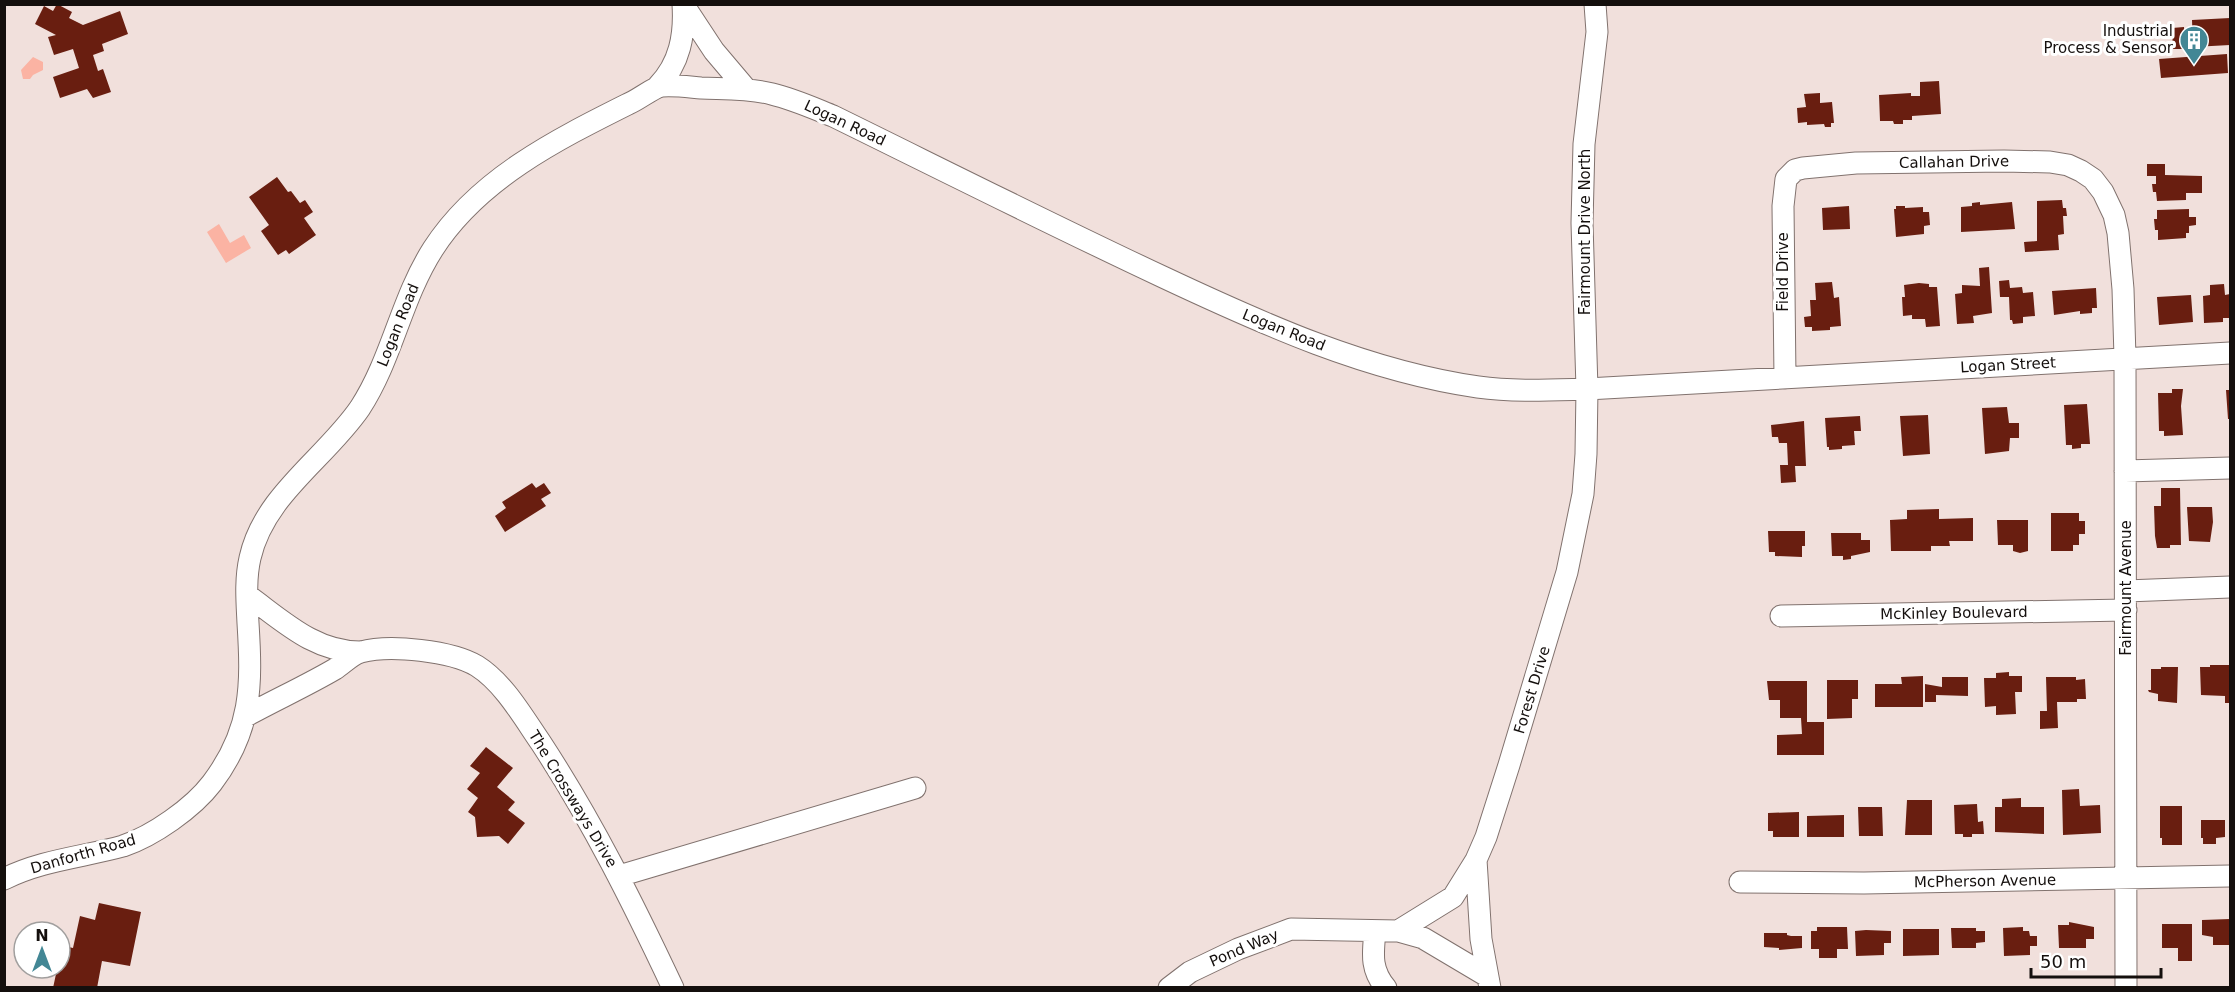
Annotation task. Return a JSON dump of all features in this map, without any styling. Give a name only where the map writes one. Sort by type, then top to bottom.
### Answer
[{"type":"street","points":[[658,86],[675,64],[683,40],[683,4]]},
{"type":"street","points":[[683,4],[714,51],[747,90]]},
{"type":"street","name":"Fairmount Drive North","points":[[1587,389],[1582,223],[1584,144],[1597,32],[1595,4]]},
{"type":"street","name":"Logan Road","points":[[246,716],[251,671],[247,595],[250,558],[263,525],[295,480],[359,409],[382,366],[417,276],[434,247],[455,220],[480,195],[529,159],[585,126],[645,96],[658,86],[747,90],[794,100],[833,116],[1093,244],[1238,312],[1312,342],[1373,363],[1429,378],[1477,387],[1537,391],[1785,378]]},
{"type":"street","name":"Callahan Drive","points":[[1795,170],[1856,163],[2050,162],[2068,165],[2081,171],[2103,192]]},
{"type":"street","name":"Field Drive","points":[[1785,378],[1784,185],[1786,179],[1795,170]]},
{"type":"street","name":"Fairmount Avenue","points":[[2103,192],[2114,215],[2118,233],[2123,289],[2125,358],[2126,987]]},
{"type":"street","name":"Logan Street","points":[[1785,378],[2230,352]]},
{"type":"street","name":"Forest Drive","points":[[1488,982],[1481,939],[1476,860],[1486,837],[1509,765],[1567,572],[1583,494],[1587,389]]},
{"type":"street","points":[[2125,471],[2230,468]]},
{"type":"street","name":"McKinley Boulevard","points":[[1781,616],[2126,601],[2230,587]]},
{"type":"street","name":"The Crossways Drive","points":[[247,595],[294,630],[313,641],[333,648],[360,652],[396,649],[446,654],[468,661],[486,673],[504,692],[551,759],[586,815],[619,876],[673,987]]},
{"type":"street","name":"The Crossways Drive","points":[[246,716],[337,668],[360,652]]},
{"type":"street","name":"Danforth Road","points":[[4,879],[50,862],[120,846],[157,829],[192,804],[211,785],[230,754],[246,716]]},
{"type":"street","points":[[619,876],[915,788]]},
{"type":"street","points":[[1398,931],[1453,897],[1476,860]]},
{"type":"street","name":"McPherson Avenue","points":[[1740,882],[1864,883],[2230,876]]},
{"type":"street","name":"Pond Way","points":[[1169,987],[1190,972],[1238,949],[1291,929],[1398,931],[1424,938],[1488,982]]},
{"type":"street","points":[[1375,931],[1373,968],[1386,987]]},
{"type":"shaded area","points":[[33,57],[43,62],[43,70],[30,79],[23,79],[21,70]]},
{"type":"shaded area","points":[[219,224],[230,243],[244,235],[251,248],[226,263],[207,232]]},
{"type":"building","points":[[57,4],[72,12],[69,18],[83,25],[120,11],[128,34],[102,44],[104,51],[93,55],[98,71],[103,69],[111,92],[93,98],[87,89],[60,98],[53,77],[79,68],[73,49],[54,55],[48,37],[56,35],[35,24],[44,6],[53,11]]},
{"type":"building","name":"Industrial Process & Sensor","points":[[2230,18],[2230,45],[2193,47],[2192,20]]},
{"type":"building","name":"Industrial Process & Sensor","points":[[2184,27],[2185,49],[2173,49],[2172,28]]},
{"type":"building","name":"Industrial Process & Sensor","points":[[2227,54],[2228,73],[2161,78],[2159,59]]},
{"type":"building","points":[[1939,81],[1941,114],[1912,116],[1912,120],[1903,120],[1903,124],[1880,121],[1879,95],[1911,93],[1911,96],[1920,96],[1920,82]]},
{"type":"building","points":[[1820,93],[1820,103],[1832,102],[1834,123],[1831,123],[1831,127],[1825,127],[1824,124],[1798,123],[1797,108],[1806,107],[1804,94]]},
{"type":"building","points":[[2147,164],[2165,164],[2165,175],[2202,176],[2202,193],[2186,193],[2186,200],[2157,201],[2152,184],[2156,184],[2156,176],[2147,176]]},
{"type":"building","points":[[277,177],[300,203],[305,200],[313,212],[304,218],[316,235],[289,254],[286,250],[278,255],[261,231],[269,225],[249,197]]},
{"type":"building","points":[[2062,200],[2067,216],[2063,216],[2064,234],[2058,235],[2059,250],[2025,252],[2024,242],[2037,241],[2037,201]]},
{"type":"building","points":[[1980,202],[1980,205],[2012,202],[2015,229],[1961,232],[1961,207],[1972,206],[1972,203]]},
{"type":"building","points":[[1849,206],[1850,229],[1823,230],[1822,208]]},
{"type":"building","points":[[1896,206],[1923,207],[1923,212],[1929,212],[1930,225],[1924,226],[1924,234],[1896,237],[1894,209]]},
{"type":"building","points":[[2189,209],[2189,217],[2196,217],[2196,225],[2189,226],[2186,238],[2158,240],[2158,230],[2155,230],[2154,219],[2157,219],[2157,210]]},
{"type":"building","points":[[1989,267],[1992,313],[1973,316],[1974,323],[1957,324],[1955,294],[1962,293],[1962,285],[1980,286],[1979,268]]},
{"type":"building","points":[[2009,280],[2010,288],[2022,287],[2023,293],[2033,292],[2035,316],[2023,317],[2023,323],[2013,324],[2010,320],[2009,297],[2000,297],[1999,281]]},
{"type":"building","points":[[1832,282],[1834,298],[1839,297],[1841,326],[1830,327],[1830,330],[1812,331],[1812,327],[1805,327],[1804,317],[1811,316],[1810,300],[1816,300],[1815,283]]},
{"type":"building","points":[[1919,283],[1937,287],[1940,326],[1926,327],[1925,319],[1912,319],[1912,315],[1903,316],[1904,285]]},
{"type":"building","points":[[2224,284],[2225,295],[2230,294],[2230,318],[2223,318],[2223,322],[2204,323],[2203,296],[2210,295],[2210,285]]},
{"type":"building","points":[[2096,288],[2097,308],[2092,308],[2092,313],[2080,314],[2080,311],[2054,315],[2052,291]]},
{"type":"building","points":[[2191,295],[2193,322],[2159,325],[2157,297]]},
{"type":"building","points":[[2172,389],[2183,389],[2181,406],[2183,435],[2164,436],[2164,431],[2159,431],[2158,393],[2172,393]]},
{"type":"building","points":[[2226,390],[2230,390],[2230,419],[2228,419]]},
{"type":"building","points":[[2087,404],[2090,444],[2081,444],[2081,448],[2072,449],[2072,445],[2066,445],[2064,405]]},
{"type":"building","points":[[2007,407],[2009,423],[2019,423],[2019,438],[2010,438],[2009,451],[1985,454],[1982,408]]},
{"type":"building","points":[[1928,415],[1930,454],[1903,456],[1900,416]]},
{"type":"building","points":[[1860,416],[1861,431],[1854,431],[1855,445],[1829,450],[1825,418]]},
{"type":"building","points":[[1804,421],[1806,466],[1795,466],[1796,482],[1781,483],[1780,465],[1788,465],[1787,443],[1779,443],[1778,437],[1772,437],[1771,425]]},
{"type":"building","points":[[532,483],[536,488],[544,483],[551,493],[541,499],[546,506],[505,532],[495,516],[506,508],[502,502]]},
{"type":"building","points":[[2161,488],[2180,488],[2181,545],[2170,545],[2170,548],[2157,548],[2155,536],[2154,506],[2161,506]]},
{"type":"building","points":[[2187,507],[2212,507],[2213,522],[2210,542],[2189,541]]},
{"type":"building","points":[[1939,509],[1939,519],[1973,518],[1973,541],[1949,541],[1950,546],[1931,546],[1931,551],[1891,551],[1890,520],[1907,519],[1907,510]]},
{"type":"building","points":[[2051,513],[2079,513],[2079,521],[2085,521],[2085,534],[2079,534],[2079,545],[2073,545],[2073,551],[2051,551]]},
{"type":"building","points":[[1997,520],[2028,520],[2028,551],[2020,553],[2013,551],[2013,545],[1998,545]]},
{"type":"building","points":[[1768,531],[1805,531],[1802,557],[1775,556],[1775,552],[1769,552]]},
{"type":"building","points":[[1831,533],[1861,533],[1861,540],[1870,540],[1870,552],[1843,560],[1843,556],[1832,556]]},
{"type":"building","points":[[2210,665],[2230,665],[2230,703],[2225,703],[2225,696],[2201,695],[2200,667],[2210,667]]},
{"type":"building","points":[[2161,667],[2178,667],[2177,703],[2158,701],[2158,694],[2148,690],[2151,690],[2151,669],[2161,669]]},
{"type":"building","points":[[2009,672],[2009,676],[2022,676],[2022,692],[2015,692],[2016,714],[1996,715],[1996,706],[1985,707],[1984,678],[1996,678],[1996,673]]},
{"type":"building","points":[[1923,676],[1923,707],[1875,707],[1875,684],[1902,684],[1901,677]]},
{"type":"building","points":[[1942,677],[1968,677],[1968,696],[1936,695],[1936,702],[1925,702],[1925,684],[1942,687]]},
{"type":"building","points":[[2046,677],[2085,679],[2086,699],[2077,699],[2077,702],[2057,702],[2058,728],[2040,729],[2040,711],[2047,711]]},
{"type":"building","points":[[1827,680],[1858,680],[1858,699],[1852,699],[1852,718],[1827,719]]},
{"type":"building","points":[[1767,681],[1807,681],[1807,722],[1824,722],[1824,755],[1777,755],[1777,735],[1802,734],[1801,718],[1780,718],[1780,700],[1769,700]]},
{"type":"building","points":[[486,747],[513,768],[497,787],[515,802],[508,810],[525,823],[508,844],[499,836],[477,837],[475,817],[468,812],[478,798],[467,789],[480,773],[470,766]]},
{"type":"building","points":[[2079,789],[2080,806],[2100,805],[2101,833],[2063,835],[2062,790]]},
{"type":"building","points":[[2021,798],[2021,807],[2044,807],[2044,834],[1995,832],[1995,807],[2002,807],[2002,799]]},
{"type":"building","points":[[1907,800],[1932,800],[1932,835],[1905,835]]},
{"type":"building","points":[[1977,804],[1978,822],[1983,821],[1984,834],[1963,837],[1963,834],[1955,834],[1954,805]]},
{"type":"building","points":[[2160,806],[2182,806],[2182,845],[2162,845]]},
{"type":"building","points":[[1858,807],[1882,807],[1883,836],[1859,836]]},
{"type":"building","points":[[1799,812],[1799,837],[1773,837],[1773,831],[1768,831],[1768,813]]},
{"type":"building","points":[[1844,815],[1844,837],[1807,837],[1807,816]]},
{"type":"building","points":[[2201,820],[2225,820],[2225,837],[2216,838],[2216,844],[2203,844]]},
{"type":"building","points":[[99,903],[141,912],[130,966],[102,961],[97,988],[53,988],[55,980],[72,980],[72,948],[80,916],[95,920]]},
{"type":"building","points":[[2230,919],[2229,945],[2213,945],[2213,937],[2202,935],[2202,920]]},
{"type":"building","points":[[2069,922],[2094,927],[2094,939],[2086,939],[2086,948],[2059,948],[2058,925],[2069,925]]},
{"type":"building","points":[[2162,924],[2192,924],[2192,961],[2178,961],[2178,948],[2162,948]]},
{"type":"building","points":[[1817,927],[1847,927],[1848,949],[1837,949],[1837,958],[1819,958],[1819,949],[1811,949],[1811,931],[1817,931]]},
{"type":"building","points":[[2023,927],[2023,931],[2029,931],[2030,936],[2037,936],[2037,946],[2030,946],[2030,955],[2004,956],[2003,928]]},
{"type":"building","points":[[1951,928],[1976,928],[1976,931],[1985,931],[1985,942],[1976,943],[1976,948],[1952,948]]},
{"type":"building","points":[[1903,929],[1939,929],[1939,955],[1903,956]]},
{"type":"building","points":[[1855,931],[1891,931],[1891,943],[1884,943],[1884,955],[1856,956]]},
{"type":"building","points":[[1764,933],[1787,933],[1791,936],[1802,936],[1802,948],[1779,950],[1779,948],[1764,947]]},
{"type":"place","name":"Industrial Process & Sensor","points":[[2194,66]]}]
